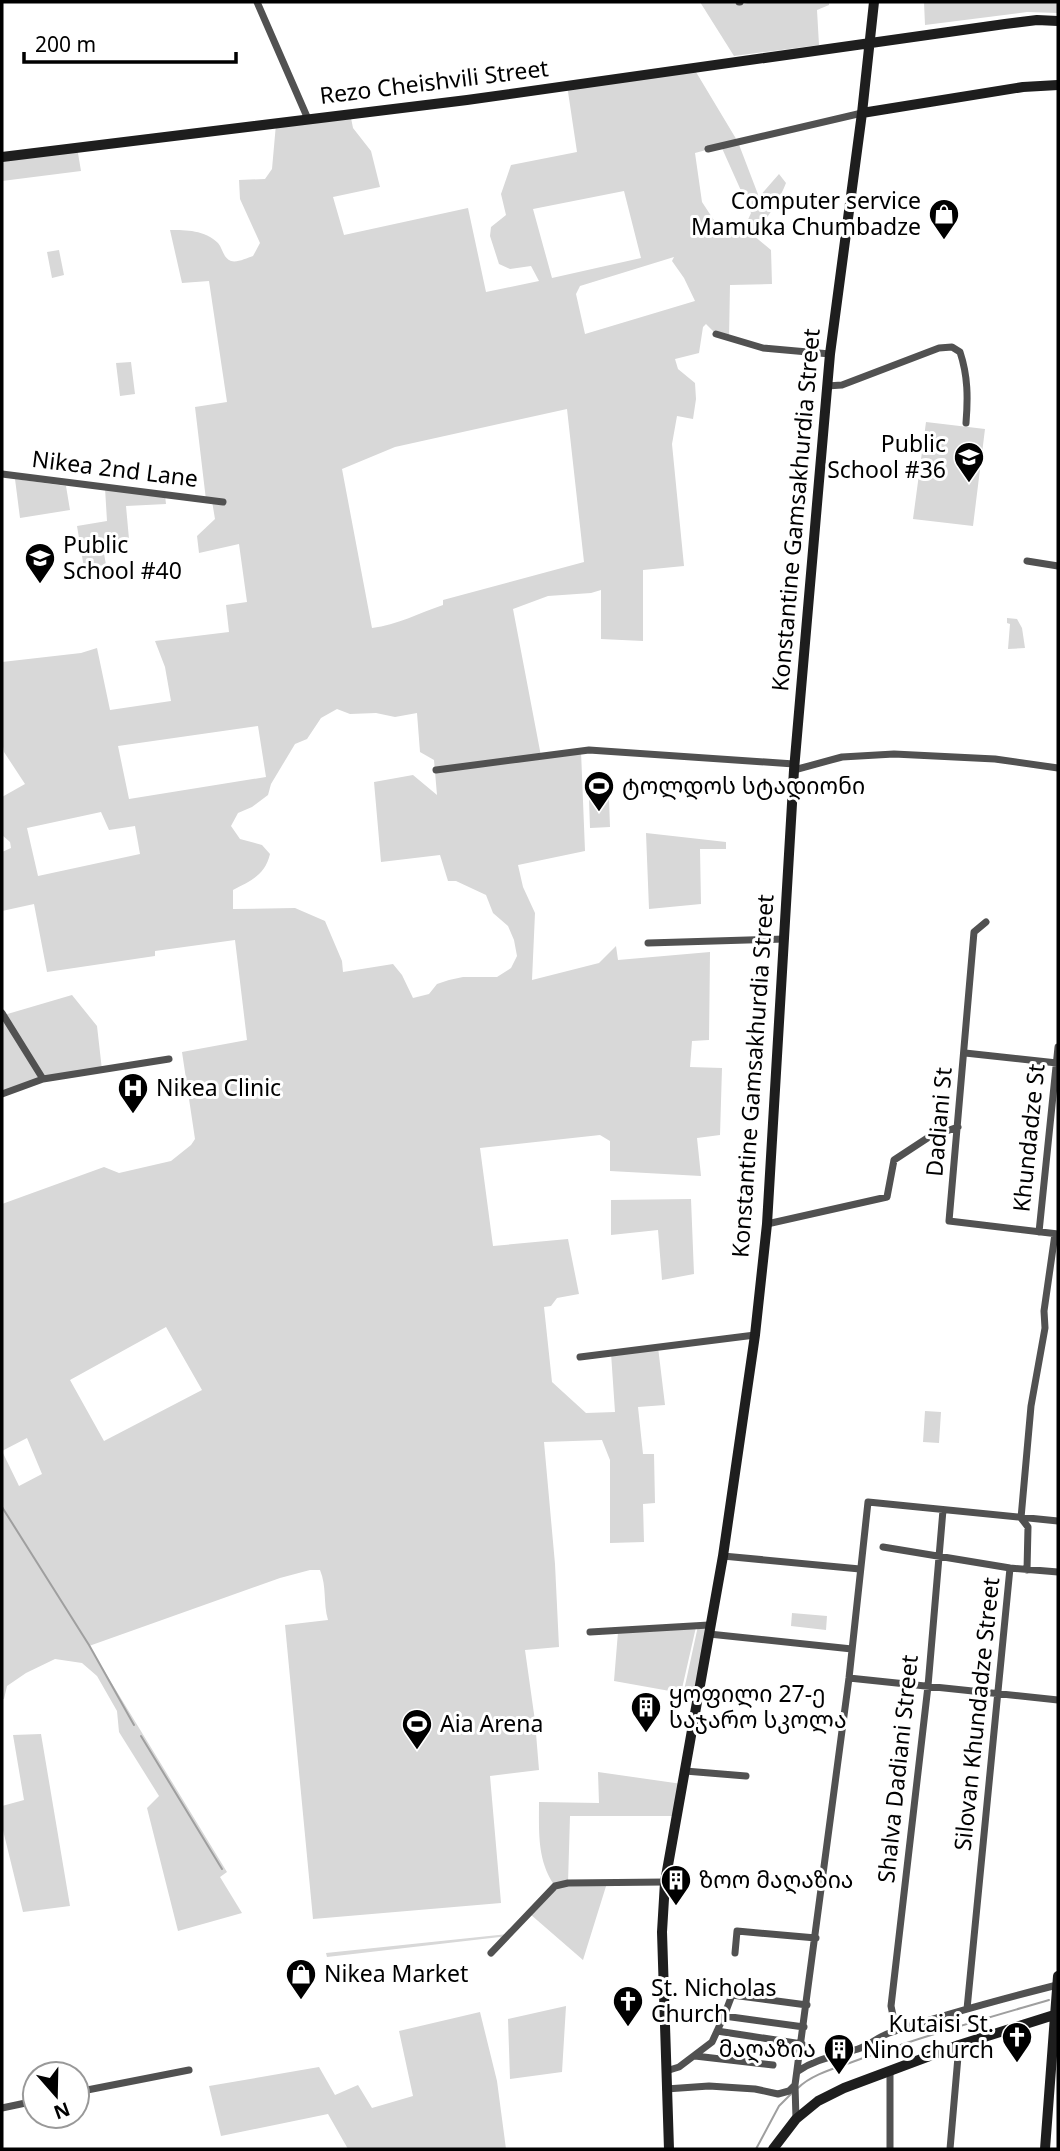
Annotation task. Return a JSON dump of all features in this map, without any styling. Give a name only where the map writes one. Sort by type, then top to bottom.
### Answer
[{"type":"street","points":[[257,2],[308,119]]},
{"type":"street","name":"Konstantine Gamsakhurdia Street","points":[[668,2149],[662,1933],[666,1882],[723,1556],[755,1335],[767,1224],[794,767],[827,386],[874,2]]},
{"type":"street","name":"Rezo Cheishvili Street","points":[[2,157],[467,100],[1037,20],[1058,21]]},
{"type":"street","points":[[708,149],[862,113],[1058,85]]},
{"type":"street","points":[[716,334],[763,348],[830,354]]},
{"type":"street","points":[[827,386],[842,385],[939,348],[952,347],[960,352],[966,368],[969,399],[966,424]]},
{"type":"street","name":"Nikea 2nd Lane","points":[[2,474],[223,502]]},
{"type":"street","points":[[1027,561],[1058,566]]},
{"type":"street","points":[[436,770],[589,750],[794,767],[842,757],[894,754],[995,760],[1058,768]]},
{"type":"street","name":"Dadiani St","points":[[986,922],[974,932],[949,1222],[1056,1234]]},
{"type":"street","points":[[648,943],[784,939]]},
{"type":"street","points":[[2,1013],[43,1079]]},
{"type":"street","name":"Khundadze St","points":[[1039,1232],[1058,1047]]},
{"type":"street","points":[[965,1053],[1057,1063]]},
{"type":"street","points":[[2,1094],[43,1079],[169,1059]]},
{"type":"street","points":[[767,1224],[887,1197],[894,1160],[929,1137],[958,1127]]},
{"type":"street","name":"Silovan Khundadze Street","points":[[967,2009],[1010,1568],[1027,1570],[1028,1527],[1021,1518],[1031,1406],[1056,1234]]},
{"type":"street","points":[[580,1357],[755,1335]]},
{"type":"street","points":[[795,2113],[795,2085],[849,1678],[868,1502],[1058,1521]]},
{"type":"street","name":"Shalva Dadiani Street","points":[[895,2031],[891,2006],[928,1686],[943,1510]]},
{"type":"street","points":[[883,1547],[1010,1568]]},
{"type":"street","points":[[723,1556],[860,1569]]},
{"type":"street","points":[[1027,1570],[1058,1572]]},
{"type":"street","points":[[590,1632],[709,1629],[852,1649]]},
{"type":"street","points":[[849,1678],[1058,1700]]},
{"type":"street","points":[[685,1771],[746,1776]]},
{"type":"street","points":[[491,1953],[555,1886],[568,1883],[666,1882]]},
{"type":"street","points":[[734,1954],[737,1931],[816,1938]]},
{"type":"street","points":[[798,2071],[825,2058],[861,2048],[878,2036],[1058,1980],[1045,2149]]},
{"type":"street","points":[[666,2071],[679,2067],[712,2042],[732,1995],[807,2005]]},
{"type":"street","points":[[773,2149],[795,2113],[844,2088],[959,2045],[1056,2015]]},
{"type":"street","points":[[724,2016],[804,2027]]},
{"type":"street","points":[[717,2031],[802,2044]]},
{"type":"street","points":[[950,2149],[959,2045]]},
{"type":"street","points":[[695,2056],[773,2065]]},
{"type":"street","points":[[91,2089],[189,2070]]},
{"type":"street","points":[[890,2071],[890,2149]]},
{"type":"street","points":[[666,2089],[709,2086],[755,2089],[778,2094],[789,2091],[795,2085]]},
{"type":"street","points":[[2,2108],[21,2104]]},
{"type":"shaded area","points":[[700,2],[829,2],[829,5],[817,10],[819,45],[734,56]]},
{"type":"shaded area","points":[[924,2],[1058,2],[1058,13],[1027,12],[925,25]]},
{"type":"shaded area","points":[[693,67],[738,142],[759,197],[779,174],[786,183],[772,210],[753,235],[771,250],[772,284],[730,285],[729,338],[716,334],[706,324],[703,327],[699,353],[675,359],[678,369],[695,383],[696,399],[693,419],[677,416],[672,444],[684,566],[643,570],[643,641],[601,639],[601,590],[548,596],[513,609],[541,756],[581,751],[585,851],[518,865],[523,887],[535,913],[532,980],[599,963],[616,946],[618,960],[710,952],[709,1040],[692,1041],[690,1067],[722,1068],[720,1135],[697,1138],[701,1176],[610,1171],[610,1141],[600,1135],[480,1148],[493,1246],[568,1239],[579,1294],[557,1298],[551,1306],[544,1307],[552,1382],[586,1413],[615,1412],[611,1353],[658,1347],[665,1405],[638,1407],[643,1454],[654,1454],[655,1503],[643,1504],[644,1542],[610,1543],[610,1460],[602,1440],[544,1442],[559,1647],[525,1650],[539,1770],[490,1776],[501,1903],[313,1919],[285,1625],[328,1620],[320,1570],[280,1578],[89,1646],[227,1872],[220,1877],[242,1913],[178,1931],[147,1808],[159,1796],[119,1732],[117,1711],[97,1676],[82,1663],[55,1659],[7,1686],[2,1699],[2,1451],[2,1204],[104,1167],[119,1173],[171,1161],[191,1145],[195,1139],[182,1052],[247,1040],[235,940],[155,951],[155,956],[47,972],[34,904],[2,911],[2,852],[11,848],[10,842],[2,835],[2,797],[25,784],[4,752],[2,662],[81,653],[97,648],[110,710],[171,701],[165,667],[155,641],[229,632],[226,605],[247,602],[239,544],[199,553],[197,536],[215,519],[212,501],[206,500],[195,407],[227,402],[209,281],[182,283],[170,230],[207,235],[218,243],[231,261],[253,256],[260,243],[240,199],[239,180],[265,179],[272,169],[276,124],[350,113],[353,128],[371,151],[380,187],[333,197],[344,235],[468,208],[486,292],[539,281],[531,266],[510,269],[499,264],[490,236],[491,227],[506,215],[501,194],[511,165],[577,152],[567,85]],"holes":[[[721,146],[751,213],[747,222],[721,231],[702,202],[695,153]],[[624,191],[641,258],[552,278],[533,209]],[[674,257],[672,261],[695,301],[585,334],[576,294],[580,286]],[[567,409],[584,562],[443,600],[443,605],[399,622],[372,628],[342,469],[395,447]],[[337,709],[350,714],[376,713],[395,717],[417,713],[420,752],[434,760],[437,795],[413,775],[374,782],[381,862],[440,855],[448,881],[456,881],[486,895],[493,913],[508,926],[517,956],[511,968],[497,977],[463,977],[449,980],[437,984],[429,994],[413,998],[402,975],[393,964],[343,972],[342,961],[325,921],[295,908],[233,909],[233,890],[261,872],[270,854],[262,845],[240,839],[231,826],[238,813],[268,795],[271,784],[295,744],[307,739],[321,718]],[[258,726],[266,777],[129,799],[118,746]],[[101,812],[109,830],[135,826],[140,854],[38,876],[27,828]],[[166,1327],[202,1390],[104,1441],[70,1380]],[[27,1438],[42,1474],[19,1486],[2,1451]]]},
{"type":"shaded area","points":[[77,147],[81,171],[2,181],[2,157]]},
{"type":"shaded area","points":[[59,250],[64,275],[52,278],[47,252]]},
{"type":"shaded area","points":[[131,362],[135,394],[120,396],[116,363]]},
{"type":"shaded area","points":[[926,422],[985,429],[973,526],[913,519]]},
{"type":"shaded area","points":[[15,479],[66,486],[70,510],[20,518]]},
{"type":"shaded area","points":[[105,488],[165,495],[166,504],[126,506],[129,539],[102,542],[106,565],[84,568],[77,526],[107,521]]},
{"type":"shaded area","points":[[1007,618],[1017,619],[1022,628],[1025,648],[1008,649],[1010,624],[1007,623]]},
{"type":"shaded area","name":"ტოლდოს სტადიონი","points":[[589,799],[609,799],[610,827],[590,828]]},
{"type":"shaded area","points":[[646,833],[726,842],[726,849],[700,849],[701,904],[649,909]]},
{"type":"shaded area","points":[[72,995],[97,1026],[102,1070],[43,1079],[2,1094],[2,1013],[4,1015]]},
{"type":"shaded area","points":[[691,1199],[694,1274],[662,1280],[658,1230],[611,1235],[611,1200]]},
{"type":"shaded area","points":[[925,1411],[941,1412],[939,1443],[923,1442]]},
{"type":"shaded area","points":[[792,1613],[827,1616],[826,1630],[791,1626]]},
{"type":"shaded area","points":[[709,1625],[698,1697],[683,1695],[698,1626]]},
{"type":"shaded area","points":[[696,1627],[681,1693],[614,1681],[618,1632]]},
{"type":"shaded area","points":[[41,1734],[70,1906],[23,1912],[2,1826],[2,1806],[24,1800],[13,1735]]},
{"type":"shaded area","points":[[598,1772],[682,1784],[677,1816],[570,1816],[568,1883],[607,1883],[583,1960],[530,1914],[555,1886],[542,1856],[539,1802],[599,1803]]},
{"type":"shaded area","points":[[508,1934],[503,1940],[500,1937],[327,1957],[326,1953]]},
{"type":"shaded area","points":[[566,2006],[562,2072],[510,2079],[508,2019]]},
{"type":"shaded area","points":[[480,2012],[497,2081],[506,2149],[348,2149],[328,2114],[221,2136],[209,2086],[319,2067],[335,2095],[358,2085],[372,2108],[413,2096],[399,2031]]},
{"type":"waterway","points":[[2,1507],[89,1645],[134,1725]]},
{"type":"waterway","points":[[141,1736],[222,1869]]},
{"type":"waterway","points":[[798,2088],[817,2075],[879,2052],[1049,2000]]},
{"type":"waterway","points":[[756,2149],[779,2106],[791,2094]]},
{"type":"place","name":"Computer service Mamuka Chumbadze","points":[[944,241]]},
{"type":"place","name":"Public School #36","points":[[969,484]]},
{"type":"place","name":"Public School #40","points":[[40,585]]},
{"type":"place","name":"ტოლდოს სტადიონი","points":[[599,813]]},
{"type":"place","name":"Nikea Clinic","points":[[133,1115]]},
{"type":"place","name":"ყოფილი 27-ე საჯარო სკოლა","points":[[646,1734]]},
{"type":"place","name":"Aia Arena","points":[[417,1751]]},
{"type":"place","name":"ზოო მაღაზია","points":[[676,1907]]},
{"type":"place","name":"Nikea Market","points":[[301,2001]]},
{"type":"place","name":"St. Nicholas Church","points":[[628,2028]]},
{"type":"place","name":"Kutaisi St. Nino church","points":[[1017,2064]]},
{"type":"place","name":"მაღაზია","points":[[839,2076]]}]
